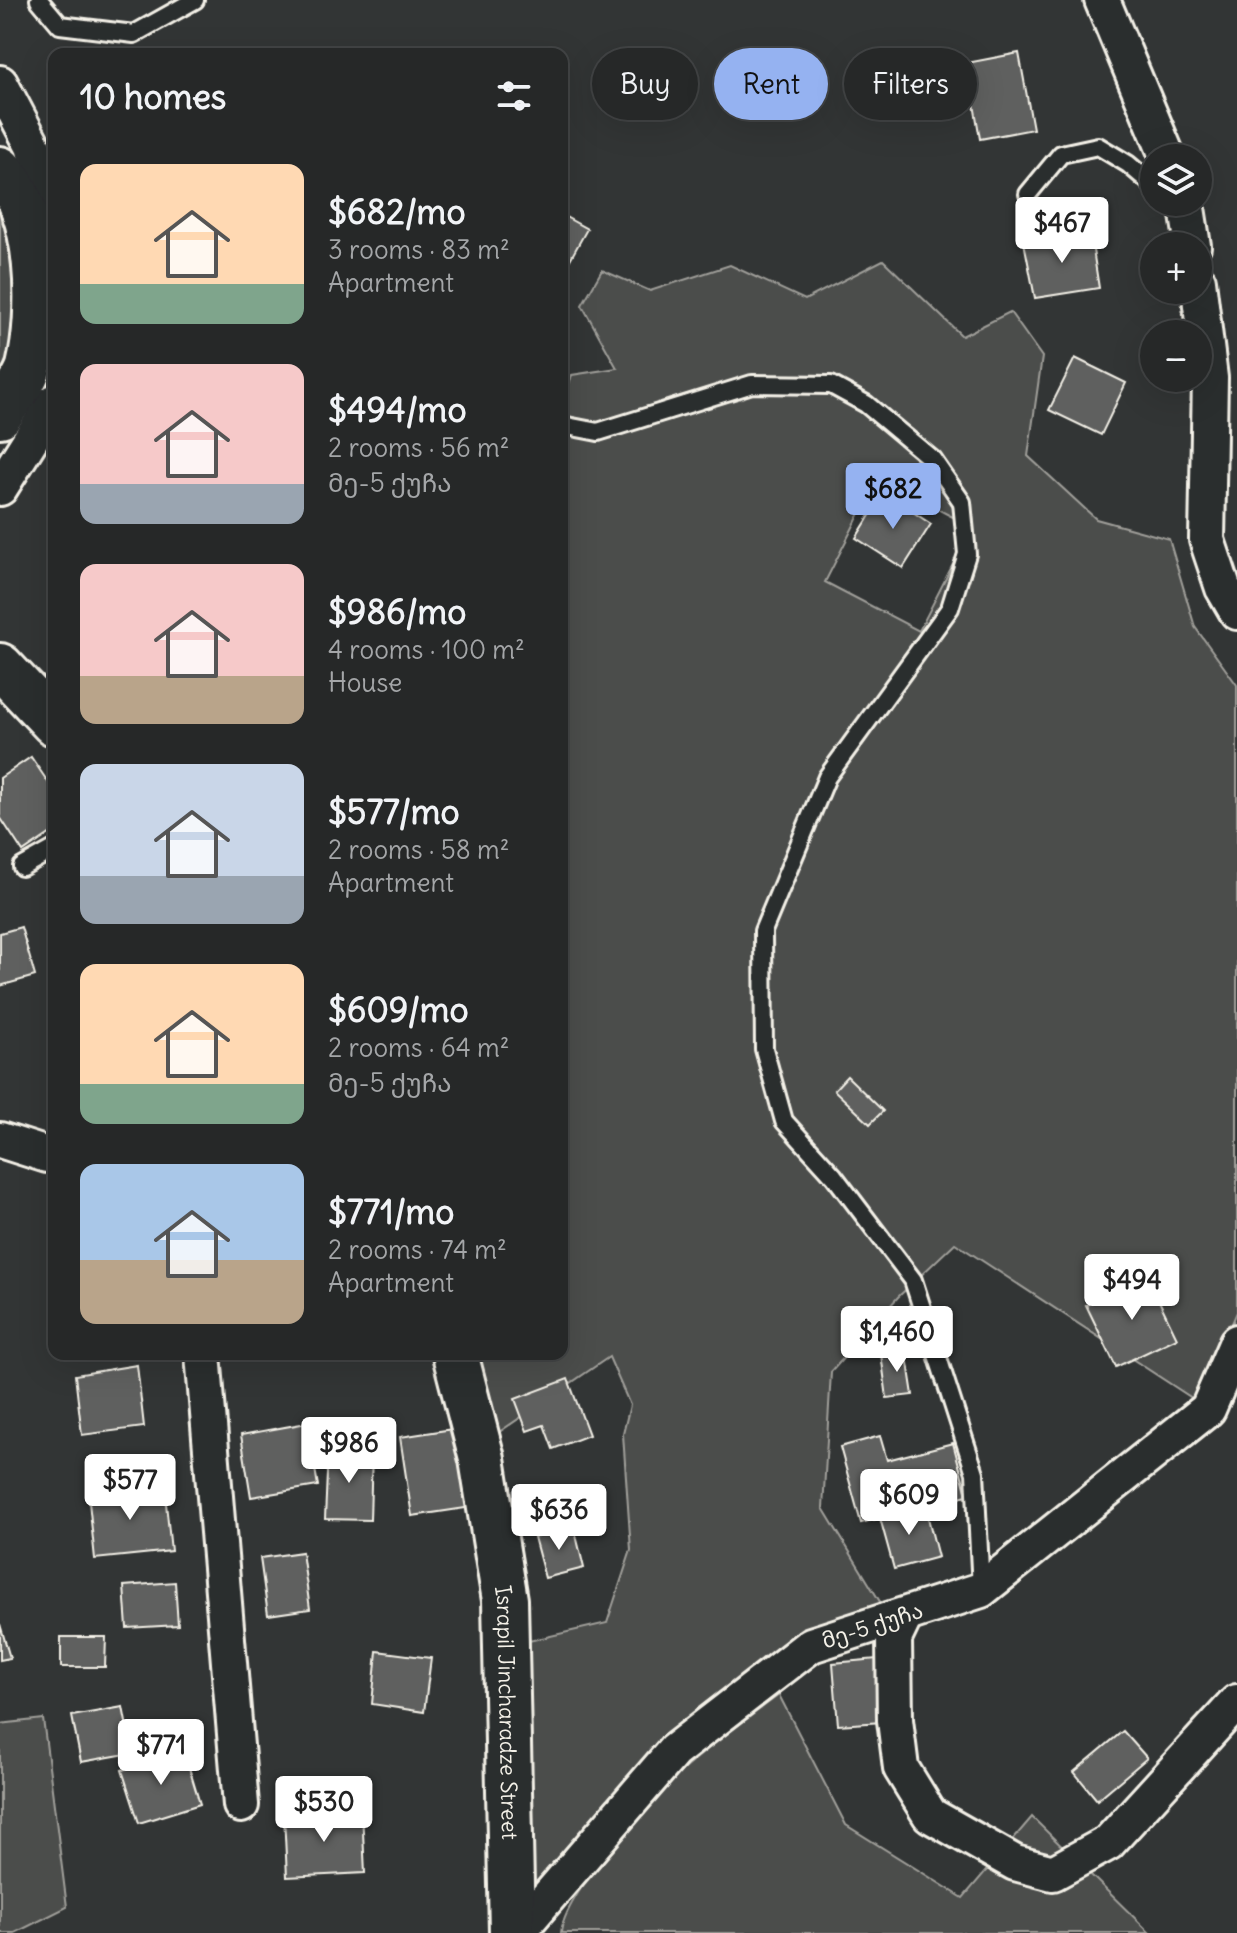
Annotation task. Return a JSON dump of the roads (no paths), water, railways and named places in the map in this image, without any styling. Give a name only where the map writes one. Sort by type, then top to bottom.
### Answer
[{"type":"street","points":[[1102,0],[1162,144]]},
{"type":"street","points":[[0,83],[33,146],[48,199]]},
{"type":"street","points":[[0,169],[9,178],[36,246],[36,306],[28,369],[0,415]]},
{"type":"street","points":[[1201,304],[1210,378],[1207,540],[1223,588],[1237,612]]},
{"type":"street","points":[[0,488],[48,412]]},
{"type":"street","points":[[0,666],[48,717]]},
{"type":"street","points":[[0,1140],[48,1155]]},
{"type":"street","name":"მე-5 ქუჩა","points":[[514,1933],[674,1751],[811,1645],[904,1618],[981,1590],[1208,1409],[1236,1345]]},
{"type":"street","points":[[204,1360],[241,1805]]},
{"type":"street","name":"Israpil Jincharadze Street","points":[[457,1360],[482,1459],[505,1600],[514,1933]]},
{"type":"street","points":[[904,1618],[894,1639],[895,1720],[901,1768],[930,1815],[1015,1863],[1053,1873],[1108,1843],[1237,1702]]},
{"type":"lane","points":[[39,0],[60,25],[134,34],[195,0]]},
{"type":"lane","points":[[1028,194],[1061,154],[1098,146],[1140,174]]},
{"type":"lane","points":[[568,426],[598,432],[752,384],[831,385],[866,404],[933,460],[962,502],[967,554],[950,608],[827,777],[763,931],[764,1049],[784,1121],[834,1176],[913,1280],[975,1473],[981,1590]]},
{"type":"lane","points":[[22,867],[48,852]]}]
